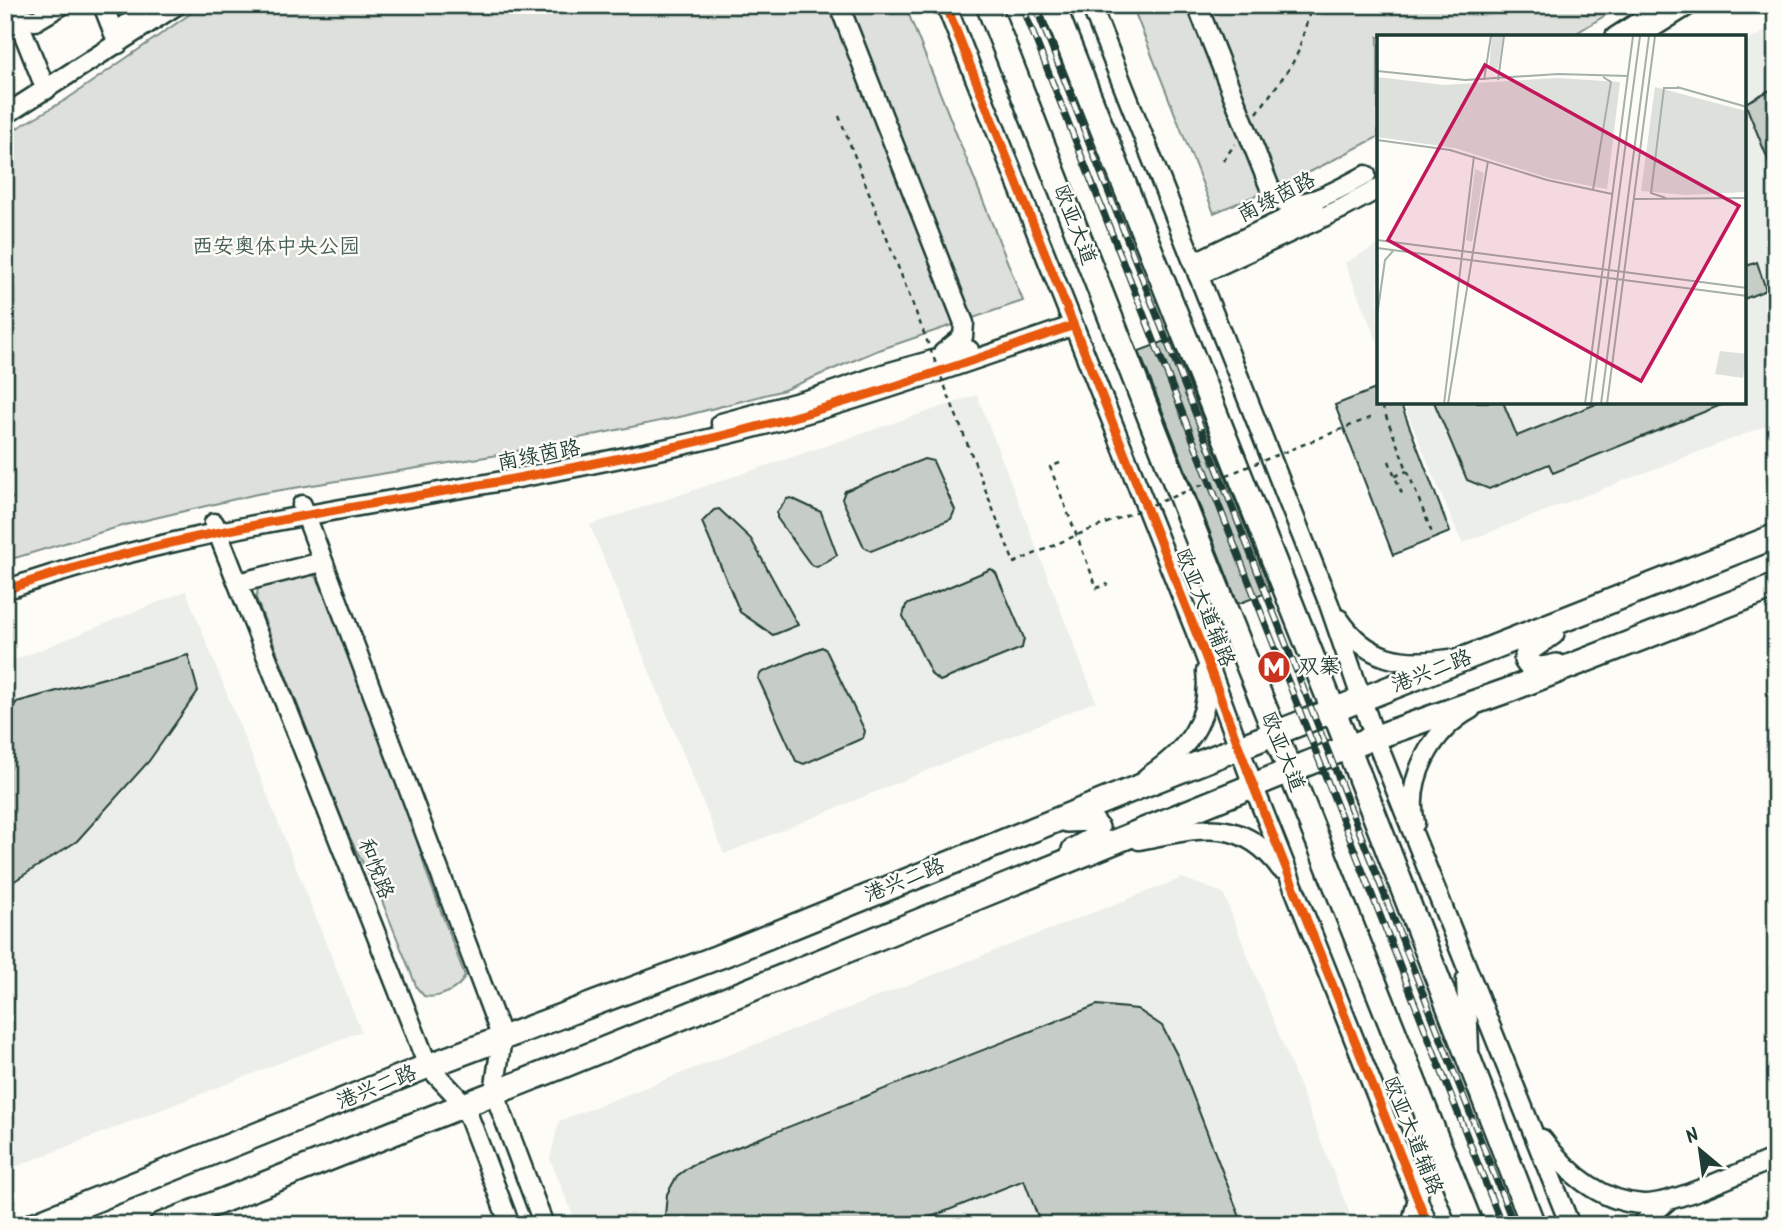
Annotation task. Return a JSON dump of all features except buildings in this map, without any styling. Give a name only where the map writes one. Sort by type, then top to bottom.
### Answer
[{"type":"main road","name":"欧亚大道","points":[[988,5],[1471,1225]]},
{"type":"main road","points":[[1053,5],[1334,711],[1534,1225]]},
{"type":"main road","name":"港兴二路","points":[[33,1225],[428,1066],[718,957],[1121,794],[1776,536]]},
{"type":"main road","name":"港兴二路","points":[[161,1225],[1348,747],[1509,690],[1776,586]]},
{"type":"main road","points":[[1617,599],[1540,639],[1529,649],[1526,660],[1532,667],[1539,669],[1619,647]]},
{"type":"main road","points":[[1025,878],[1094,839],[1097,834],[1095,823],[1090,819],[1076,818],[1049,823]]},
{"type":"street","points":[[13,7],[20,16],[35,21],[62,5]]},
{"type":"street","points":[[103,5],[116,38]]},
{"type":"street","points":[[116,38],[154,5]]},
{"type":"street","points":[[5,116],[44,86],[116,38],[177,5]]},
{"type":"street","points":[[839,5],[964,323],[965,331],[957,344],[945,353],[913,366]]},
{"type":"street","name":"欧亚大道辅路","points":[[946,5],[1428,1225]]},
{"type":"street","points":[[1091,5],[1329,604],[1375,738],[1570,1225]]},
{"type":"street","points":[[1197,5],[1274,198],[1281,202],[1302,202],[1320,197],[1372,172]]},
{"type":"street","points":[[1618,35],[1665,5]]},
{"type":"street","points":[[1641,35],[1689,5]]},
{"type":"street","points":[[13,7],[44,86]]},
{"type":"street","points":[[5,102],[44,86]]},
{"type":"street","name":"南绿茵路","points":[[1196,269],[1372,172]]},
{"type":"street","name":"南绿茵路","points":[[1196,269],[1343,208],[1377,190]]},
{"type":"street","name":"南绿茵路","points":[[5,578],[92,551],[676,435],[817,397],[1070,321]]},
{"type":"street","name":"南绿茵路","points":[[303,509],[492,483],[662,449],[858,398],[933,375],[1070,321]]},
{"type":"street","points":[[303,509],[502,1038],[494,1092],[544,1225]]},
{"type":"street","name":"南绿茵路","points":[[5,590],[215,526]]},
{"type":"street","name":"和悦路","points":[[215,526],[428,1066],[464,1104],[510,1225]]},
{"type":"street","points":[[238,583],[322,562]]},
{"type":"street","points":[[1329,604],[1347,632],[1363,646],[1398,661],[1439,660],[1493,648]]},
{"type":"street","points":[[1121,794],[1178,755],[1195,730],[1202,717],[1205,701],[1207,680],[1203,650]]},
{"type":"street","points":[[1422,854],[1413,815],[1413,790],[1418,769],[1443,731],[1462,714],[1509,690]]},
{"type":"street","points":[[1098,848],[1199,830],[1227,830],[1248,836],[1264,848],[1280,867],[1298,898]]},
{"type":"street","points":[[1466,964],[1469,1059]]},
{"type":"street","points":[[1411,1225],[1418,1198],[1425,1109]]},
{"type":"street","points":[[1529,1121],[1568,1170],[1607,1195],[1644,1204],[1667,1201],[1776,1157]]},
{"type":"street","points":[[1641,1225],[1667,1201]]},
{"type":"path","points":[[1223,162],[1291,66],[1303,39],[1312,5]]},
{"type":"path","points":[[839,116],[1014,563],[1077,535],[1373,417]]},
{"type":"path","points":[[1381,405],[1432,533]]},
{"type":"path","points":[[1389,461],[1402,494]]},
{"type":"path","points":[[1060,463],[1050,467],[1097,588],[1108,584]]},
{"type":"path","points":[[1395,476],[1407,471]]},
{"type":"path","points":[[5,508],[12,497]]},
{"type":"shaded area","points":[[1776,25],[1776,422],[1462,543],[1403,404],[1746,404],[1746,42]]},
{"type":"shaded area","points":[[1377,246],[1377,342],[1345,263]]},
{"type":"shaded area","points":[[977,395],[1096,701],[724,854],[590,525]]},
{"type":"shaded area","points":[[186,591],[361,1031],[5,1171],[5,664]]},
{"type":"shaded area","points":[[1182,878],[1223,893],[1354,1225],[577,1225],[550,1159],[559,1121]]},
{"type":"green space","name":"西安奥体中央公园","points":[[203,5],[905,5],[1023,301],[876,351],[784,390],[684,416],[498,455],[257,494],[125,525],[5,561],[5,135],[67,99]]},
{"type":"green space","points":[[1132,5],[1622,5],[1573,35],[1377,35],[1377,138],[1306,174],[1214,213]]},
{"type":"green space","points":[[309,574],[315,576],[320,584],[410,814],[426,871],[465,976],[458,985],[442,995],[424,996],[417,988],[382,901],[347,832],[256,598],[258,589],[265,584]]},
{"type":"railway","points":[[1022,5],[1502,1225]]},
{"type":"railway","points":[[1035,5],[1514,1225]]},
{"type":"cycle path","points":[[946,5],[1428,1225]]},
{"type":"cycle path","points":[[5,590],[125,554],[185,540],[307,515],[554,471],[712,438],[868,395],[1072,326]]},
{"type":"place","name":"双寨","points":[[1274,667]]}]
